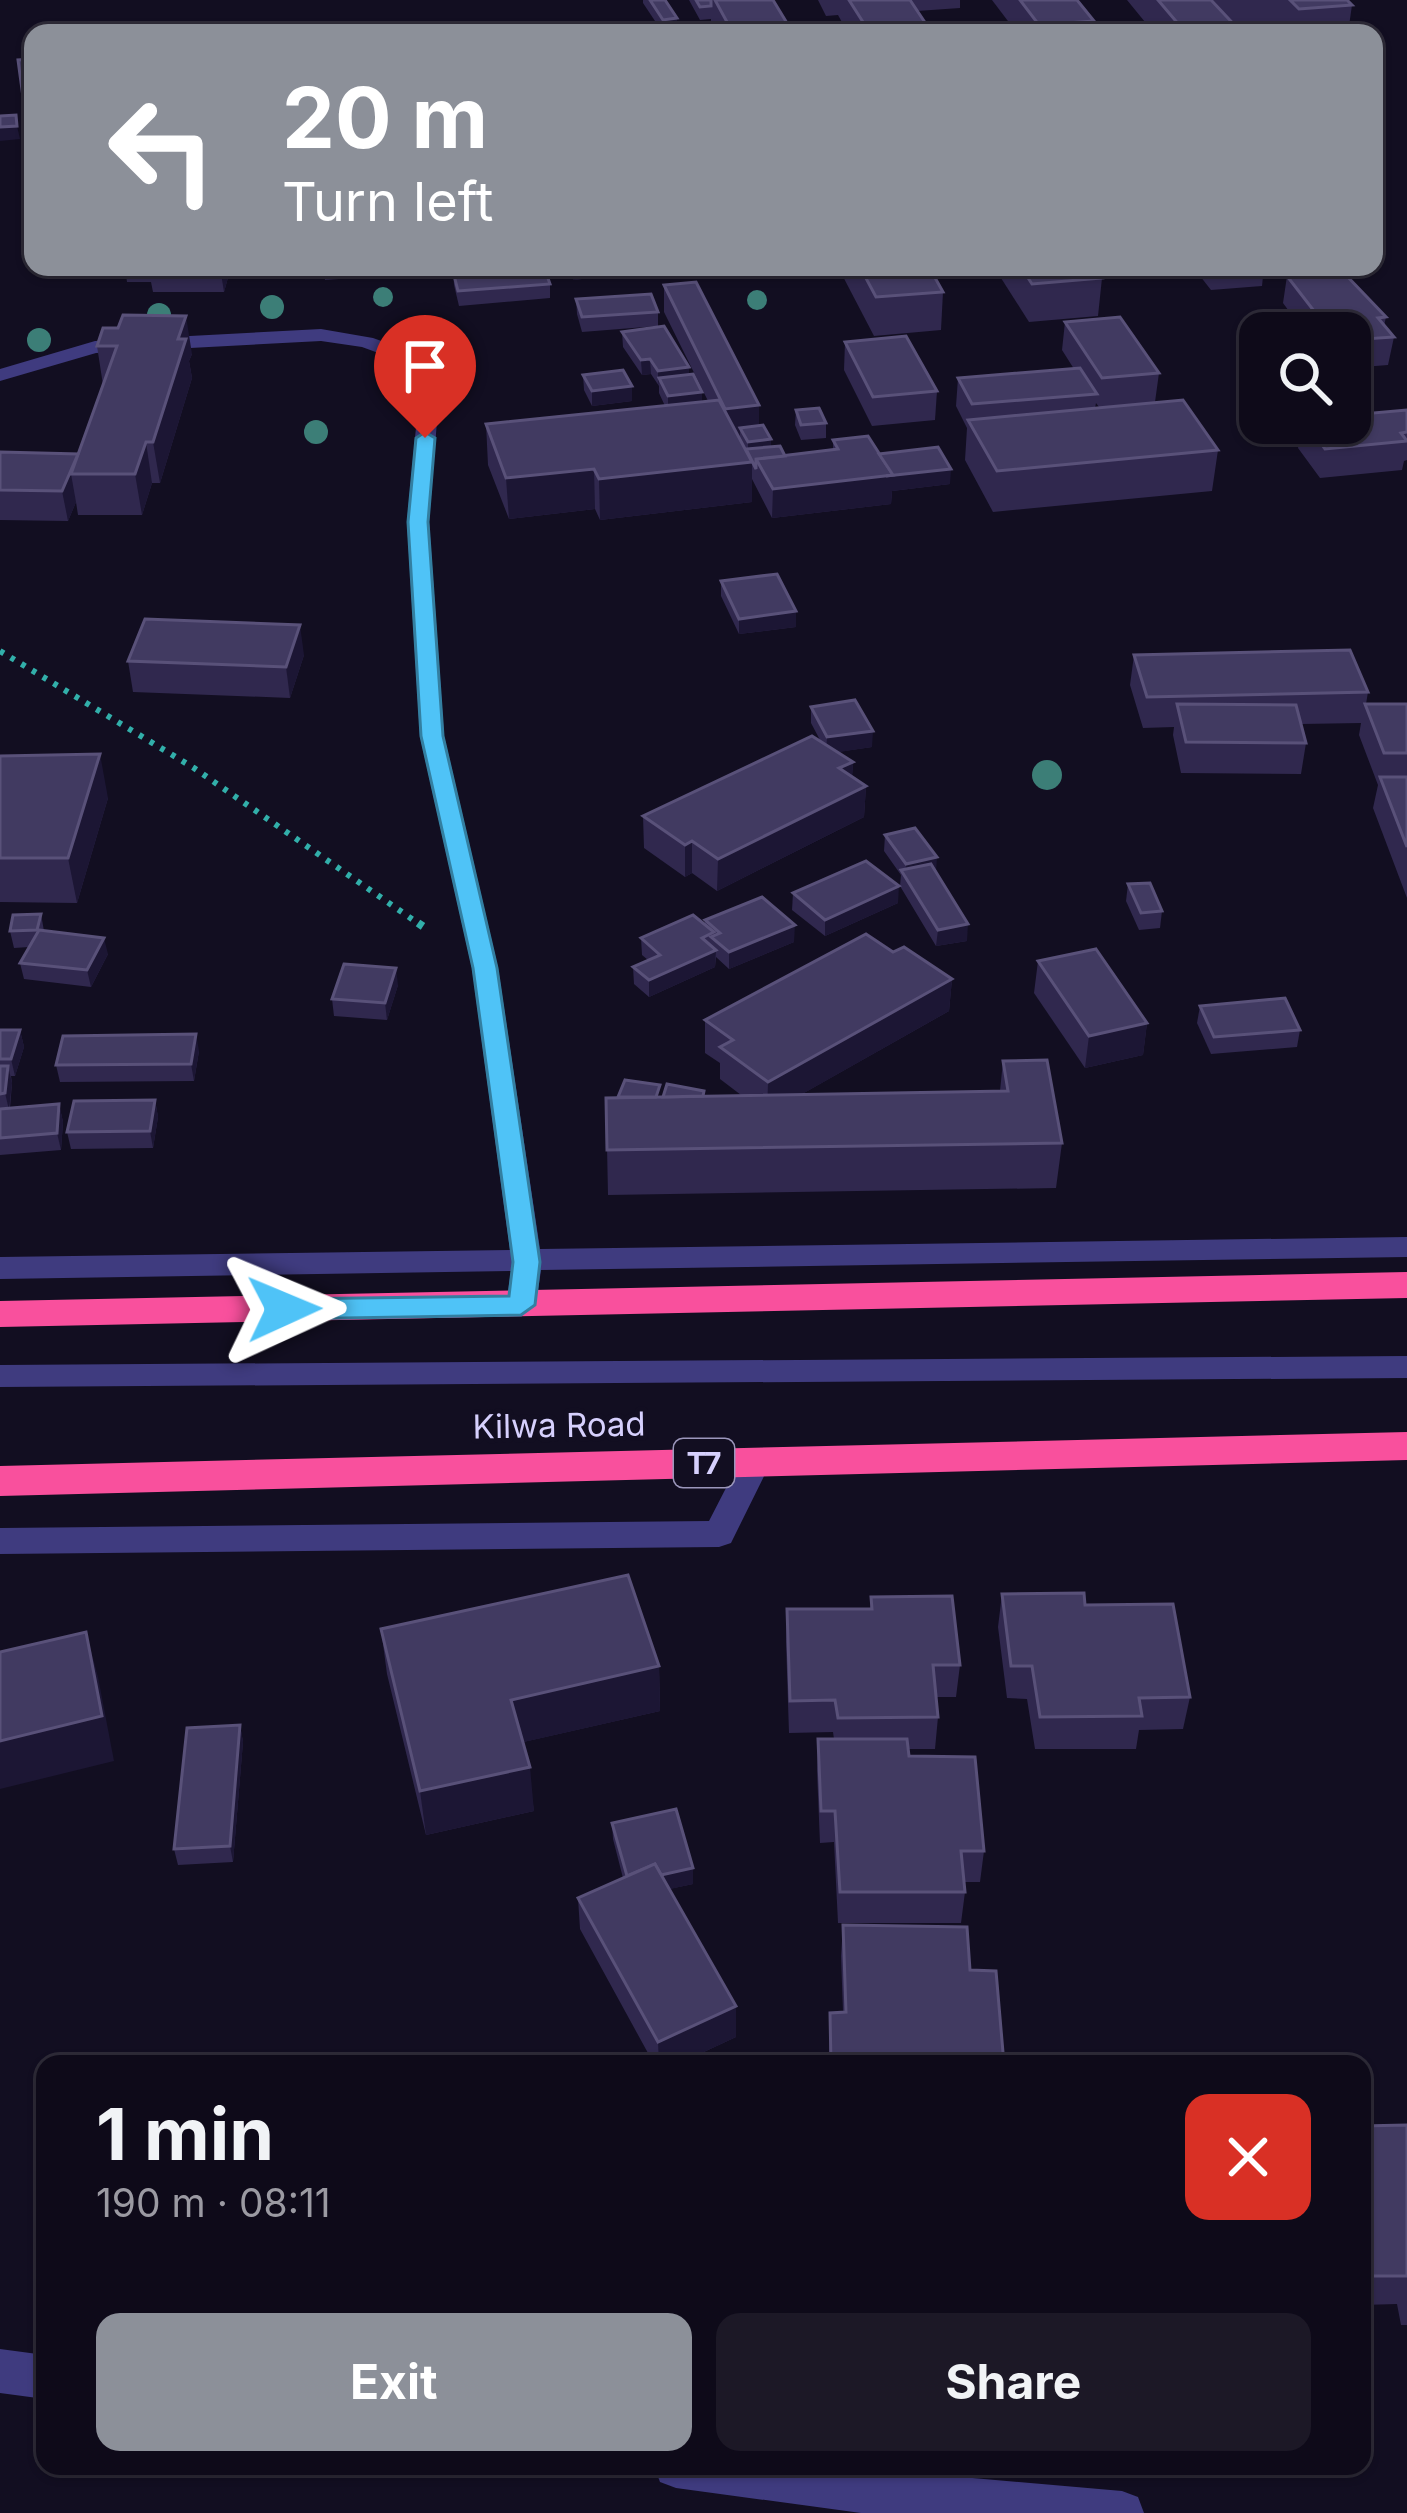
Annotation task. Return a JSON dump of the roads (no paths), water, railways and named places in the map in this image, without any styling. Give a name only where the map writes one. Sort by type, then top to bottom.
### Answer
[{"type":"highway","points":[[0,1314],[1407,1285]]},
{"type":"highway","name":"Kilwa Road","points":[[0,1480],[1407,1446]]},
{"type":"street","points":[[0,375],[94,347],[321,334],[366,342],[411,358],[429,396],[418,522],[432,736],[485,968],[527,1262],[521,1305]]},
{"type":"street","points":[[0,1268],[1407,1247]]},
{"type":"street","points":[[0,1376],[1407,1367]]},
{"type":"street","points":[[0,1541],[719,1534],[755,1462]]},
{"type":"street","points":[[0,2371],[36,2376]]},
{"type":"street","points":[[719,2475],[842,2501],[1122,2513]]}]
